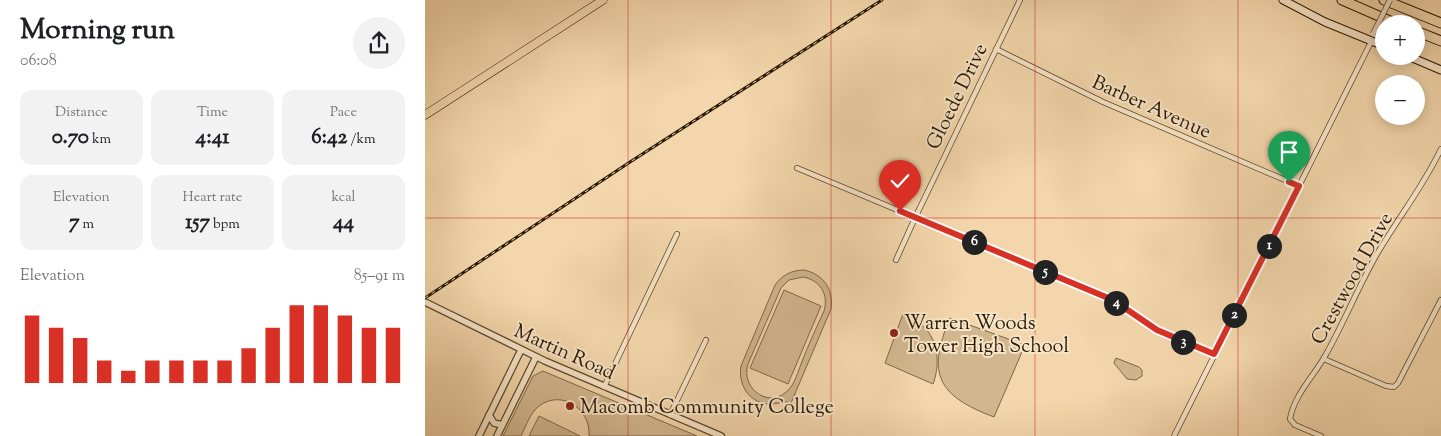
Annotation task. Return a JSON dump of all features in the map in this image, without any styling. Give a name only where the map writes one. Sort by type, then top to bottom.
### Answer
[{"type":"highway","points":[[1342,0],[1376,15]]},
{"type":"highway","points":[[1384,0],[1441,23]]},
{"type":"highway","points":[[1425,34],[1441,40]]},
{"type":"main road","points":[[425,115],[603,0]]},
{"type":"main road","points":[[1283,0],[1325,22],[1373,38]]},
{"type":"main road","points":[[1425,63],[1441,70]]},
{"type":"street","name":"Gloede Drive","points":[[896,260],[1020,0]]},
{"type":"street","points":[[1174,436],[1373,38],[1390,0]]},
{"type":"street","name":"Barber Avenue","points":[[995,49],[1103,102],[1299,186]]},
{"type":"street","name":"Crestwood Drive","points":[[1321,436],[1295,425],[1291,421],[1292,412],[1306,384],[1324,359],[1377,253],[1420,189],[1441,149]]},
{"type":"street","points":[[797,168],[1113,300],[1157,330],[1214,354]]},
{"type":"street","points":[[604,387],[677,234]]},
{"type":"street","points":[[1324,359],[1386,386],[1394,387],[1438,311],[1441,300]]},
{"type":"street","name":"Martin Road","points":[[425,302],[536,357],[721,436]]},
{"type":"street","points":[[670,415],[706,340]]},
{"type":"street","points":[[479,436],[521,350]]},
{"type":"street","points":[[497,436],[536,357]]},
{"type":"street","points":[[489,415],[494,423],[502,425]]},
{"type":"street","points":[[479,436],[486,435]]},
{"type":"shaded area","points":[[800,270],[817,275],[826,284],[831,295],[831,309],[791,403],[761,403],[746,391],[741,379],[741,366],[775,285],[784,276]],"holes":[[[803,277],[809,279],[822,289],[825,305],[796,377],[792,386],[783,395],[775,398],[759,394],[749,382],[748,364],[781,288],[789,280]]]},
{"type":"shaded area","points":[[784,290],[821,306],[788,384],[750,368]]},
{"type":"shaded area","points":[[903,314],[924,327],[935,345],[937,358],[933,384],[885,363]]},
{"type":"shaded area","points":[[950,318],[1025,345],[994,417],[960,401],[942,381],[939,368],[939,354]]},
{"type":"shaded area","points":[[1116,358],[1139,367],[1142,370],[1142,376],[1136,380],[1127,379],[1114,363]]},
{"type":"shaded area","name":"Macomb Community College","points":[[543,371],[697,436],[589,436],[588,426],[580,410],[573,404],[557,400],[548,401],[533,412],[521,436],[503,436],[533,376]]},
{"type":"shaded area","points":[[539,416],[580,436],[529,436]]},
{"type":"railway","points":[[425,298],[630,162],[882,0]]},
{"type":"place","name":"Warren Woods Tower High School","points":[[894,333]]},
{"type":"place","name":"Macomb Community College","points":[[570,406]]},
{"type":"route","points":[[900,211],[1113,300],[1157,330],[1214,354],[1299,186],[1289,182]]}]
